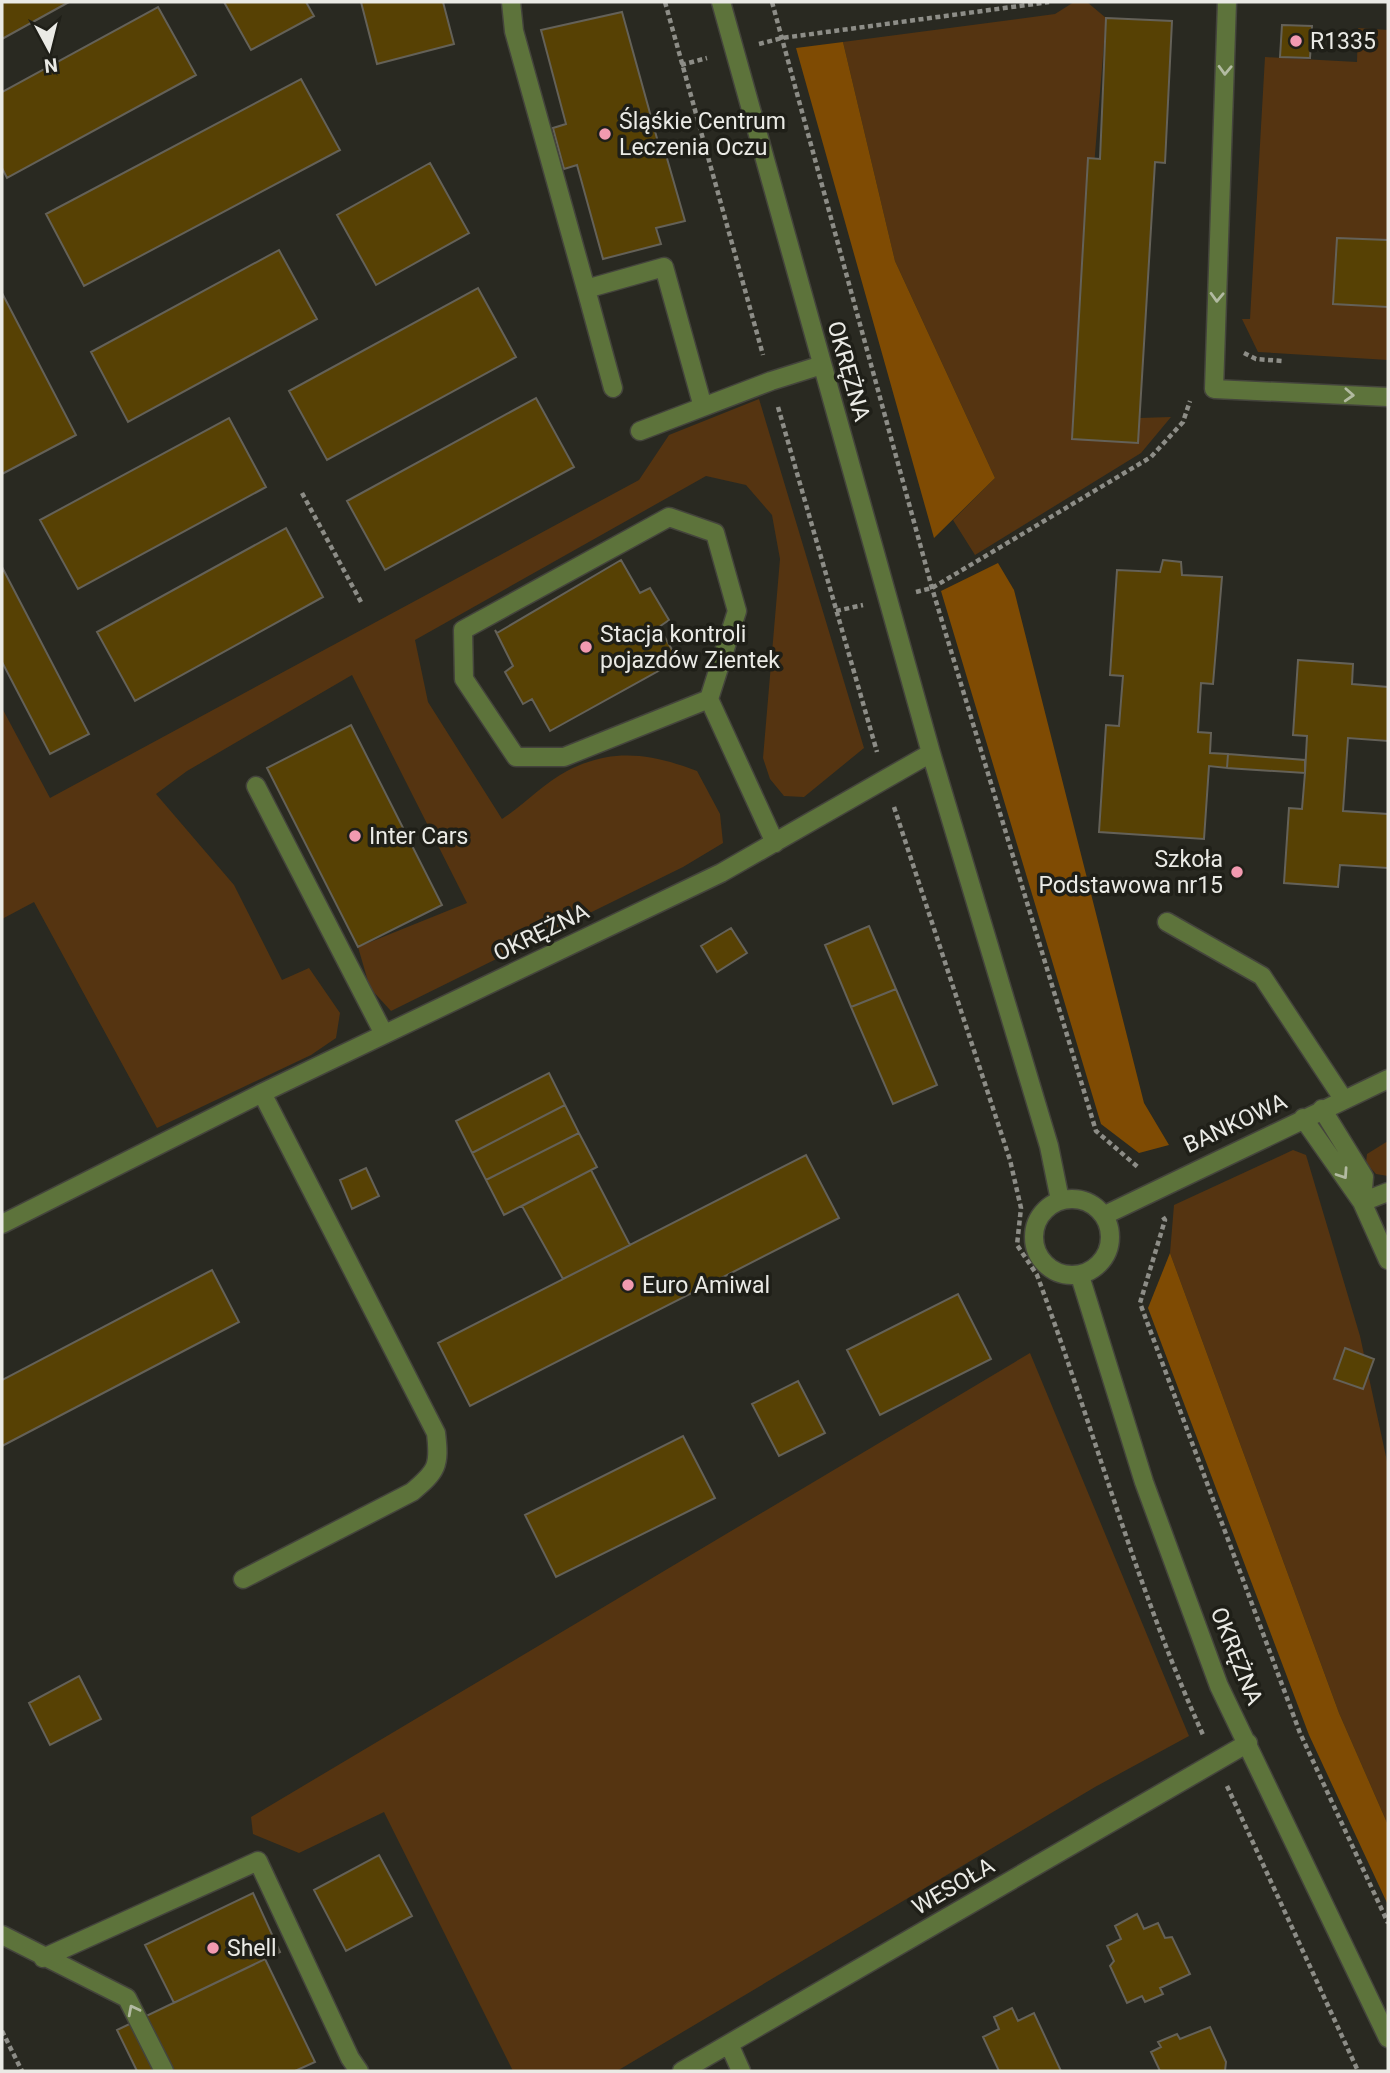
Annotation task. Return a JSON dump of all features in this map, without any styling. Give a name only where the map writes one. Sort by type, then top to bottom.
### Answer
[{"type":"street","points":[[511,2],[514,31],[613,388]]},
{"type":"street","name":"OKRĘŻNA","points":[[720,2],[931,753],[1049,1146],[1060,1200]]},
{"type":"street","points":[[1227,2],[1214,389],[1388,397]]},
{"type":"street","points":[[586,289],[664,267],[703,407]]},
{"type":"street","points":[[640,431],[771,381],[822,365]]},
{"type":"street","points":[[709,699],[564,757],[516,757],[464,679],[463,630],[669,517],[715,533],[737,611],[709,699],[775,843]]},
{"type":"street","name":"OKRĘŻNA","points":[[2,1224],[262,1093],[721,873],[931,753]]},
{"type":"street","points":[[256,786],[384,1034]]},
{"type":"street","points":[[1167,922],[1262,976],[1343,1100]]},
{"type":"street","name":"BANKOWA","points":[[1105,1215],[1150,1191],[1388,1079]]},
{"type":"street","points":[[243,1579],[412,1492],[430,1476],[439,1462],[436,1433],[262,1093]]},
{"type":"street","points":[[1322,1109],[1364,1177],[1362,1202]]},
{"type":"street","points":[[1303,1118],[1362,1202],[1388,1260]]},
{"type":"street","points":[[1362,1202],[1388,1192]]},
{"type":"street","points":[[1060,1200],[1085,1200],[1105,1215],[1112,1239],[1102,1262],[1080,1276],[1060,1275],[1044,1265],[1034,1247],[1034,1227],[1043,1210],[1060,1200]]},
{"type":"street","name":"OKRĘŻNA","points":[[1080,1276],[1144,1482],[1219,1686],[1388,2038]]},
{"type":"street","name":"WESOŁA","points":[[682,2071],[1248,1743]]},
{"type":"street","points":[[43,1958],[258,1861],[350,2058],[359,2071]]},
{"type":"street","points":[[2,1936],[127,1998],[163,2071]]},
{"type":"street","points":[[729,2044],[741,2071]]},
{"type":"path","points":[[665,2],[885,779],[1010,1160],[1021,1208],[1017,1245],[1037,1275],[1108,1484],[1185,1695],[1359,2071]]},
{"type":"path","points":[[772,2],[932,588],[1096,1131],[1138,1163],[1165,1220],[1140,1303],[1300,1733],[1388,1923]]},
{"type":"path","points":[[998,10],[999,2]]},
{"type":"path","points":[[782,37],[1049,2]]},
{"type":"path","points":[[1243,352],[1256,359],[1293,362]]},
{"type":"path","points":[[932,588],[1151,457],[1183,422],[1193,393]]},
{"type":"path","points":[[302,493],[361,602]]},
{"type":"path","points":[[2,2031],[22,2071]]},
{"type":"shaded area","points":[[1074,2],[1087,2],[1106,18],[1072,439],[1137,443],[1139,418],[1171,417],[1141,453],[975,555],[953,520],[995,478],[895,261],[843,42],[1055,14]]},
{"type":"shaded area","points":[[1358,28],[1388,30],[1388,240],[1337,238],[1333,304],[1388,307],[1388,360],[1258,352],[1242,319],[1250,319],[1265,57],[1357,62]]},
{"type":"shaded area","points":[[843,42],[895,261],[995,478],[934,538],[796,48]]},
{"type":"shaded area","points":[[759,399],[864,748],[804,797],[784,796],[770,779],[763,758],[780,559],[772,515],[746,485],[706,476],[415,640],[428,702],[502,819],[559,776],[584,763],[616,756],[648,757],[697,771],[720,814],[723,843],[683,867],[391,1011],[370,988],[358,947],[467,903],[352,675],[187,771],[156,794],[234,885],[282,980],[309,968],[340,1013],[336,1038],[311,1055],[157,1128],[34,902],[2,919],[2,708],[50,798],[639,480],[669,435]]},
{"type":"shaded area","points":[[998,563],[1014,590],[1144,1103],[1169,1145],[1139,1153],[1101,1124],[941,591]]},
{"type":"shaded area","points":[[1388,1141],[1388,1176],[1376,1174],[1366,1163],[1367,1154]]},
{"type":"shaded area","points":[[1293,1150],[1306,1155],[1360,1336],[1388,1466],[1388,1825],[1339,1713],[1170,1253],[1174,1205]]},
{"type":"shaded area","points":[[1170,1253],[1339,1713],[1388,1825],[1388,1905],[1309,1735],[1148,1308]]},
{"type":"shaded area","points":[[1030,1353],[1189,1736],[1095,1787],[617,2071],[513,2071],[384,1812],[299,1853],[253,1834],[251,1817]]},
{"type":"building","points":[[2,2],[69,2],[2,39]]},
{"type":"building","points":[[224,2],[306,2],[314,16],[251,50]]},
{"type":"building","points":[[361,2],[443,2],[454,44],[377,64]]},
{"type":"building","points":[[158,7],[196,75],[7,178],[2,168],[2,92]]},
{"type":"building","name":"Śląśkie Centrum Leczenia Oczu","points":[[622,12],[658,142],[662,141],[685,221],[656,228],[661,244],[603,259],[577,165],[564,169],[553,128],[566,124],[541,30]]},
{"type":"building","points":[[1106,18],[1172,21],[1165,163],[1155,162],[1138,443],[1072,439],[1088,158],[1100,159]]},
{"type":"building","name":"R1335","points":[[1282,25],[1312,26],[1310,58],[1280,57]]},
{"type":"building","points":[[301,79],[340,150],[84,286],[46,214]]},
{"type":"building","points":[[430,163],[469,233],[376,285],[337,215]]},
{"type":"building","points":[[1337,238],[1388,240],[1388,307],[1333,304]]},
{"type":"building","points":[[279,250],[317,319],[128,422],[91,352]]},
{"type":"building","points":[[478,288],[516,357],[327,460],[289,391]]},
{"type":"building","points":[[2,293],[76,435],[2,474]]},
{"type":"building","points":[[536,398],[574,467],[385,570],[347,501]]},
{"type":"building","points":[[229,418],[266,487],[78,589],[40,520]]},
{"type":"building","points":[[286,528],[323,597],[135,701],[97,632]]},
{"type":"building","name":"Stacja kontroli pojazdów Zientek","points":[[621,560],[640,593],[650,588],[669,620],[659,627],[678,660],[550,731],[532,699],[523,704],[505,672],[513,666],[495,630],[497,633]]},
{"type":"building","points":[[1163,560],[1181,562],[1182,575],[1222,577],[1213,684],[1201,683],[1198,732],[1211,733],[1210,753],[1228,754],[1227,768],[1209,766],[1204,839],[1099,832],[1106,725],[1119,726],[1123,676],[1110,675],[1117,570],[1160,572]]},
{"type":"building","points":[[2,567],[89,734],[50,754],[2,662]]},
{"type":"building","points":[[1298,660],[1353,664],[1352,684],[1388,687],[1388,741],[1348,738],[1343,811],[1388,814],[1388,868],[1340,865],[1338,887],[1284,883],[1289,808],[1302,809],[1305,773],[1307,736],[1293,735]]},
{"type":"building","name":"Inter Cars","points":[[351,725],[442,905],[358,947],[267,768]]},
{"type":"building","points":[[1228,754],[1305,760],[1305,773],[1227,768]]},
{"type":"building","points":[[869,926],[896,989],[851,1007],[825,945]]},
{"type":"building","points":[[731,928],[747,953],[717,972],[701,946]]},
{"type":"building","points":[[896,989],[937,1085],[893,1104],[851,1007]]},
{"type":"building","points":[[549,1073],[565,1105],[472,1153],[456,1121]]},
{"type":"building","points":[[565,1105],[579,1133],[486,1180],[472,1153]]},
{"type":"building","points":[[579,1133],[597,1167],[504,1215],[486,1180]]},
{"type":"building","name":"Euro Amiwal","points":[[806,1155],[839,1218],[470,1406],[438,1343]]},
{"type":"building","points":[[366,1168],[379,1196],[352,1209],[340,1180]]},
{"type":"building","points":[[591,1170],[630,1245],[563,1279],[522,1206]]},
{"type":"building","points":[[212,1270],[239,1322],[2,1446],[2,1380]]},
{"type":"building","points":[[958,1294],[991,1359],[880,1415],[847,1350]]},
{"type":"building","points":[[1345,1348],[1374,1359],[1363,1389],[1334,1379]]},
{"type":"building","points":[[798,1381],[825,1433],[779,1456],[752,1404]]},
{"type":"building","points":[[683,1436],[715,1498],[556,1577],[525,1515]]},
{"type":"building","points":[[79,1676],[101,1719],[50,1745],[29,1703]]},
{"type":"building","points":[[379,1855],[412,1916],[346,1951],[314,1890]]},
{"type":"building","name":"Shell","points":[[253,1893],[280,1952],[174,2003],[145,1945]]},
{"type":"building","points":[[1137,1914],[1144,1929],[1158,1923],[1165,1938],[1172,1937],[1190,1974],[1160,1988],[1163,1994],[1145,2002],[1142,1996],[1127,2003],[1110,1966],[1114,1961],[1107,1946],[1121,1939],[1115,1926]]},
{"type":"building","points":[[265,1959],[315,2062],[295,2071],[137,2071],[117,2030]]},
{"type":"building","points":[[1012,2008],[1018,2021],[1034,2013],[1061,2071],[999,2071],[983,2037],[999,2029],[994,2017]]},
{"type":"building","points":[[1210,2027],[1226,2062],[1225,2071],[1160,2071],[1151,2052],[1161,2047],[1158,2042],[1177,2034],[1180,2039]]},
{"type":"place","name":"R1335","points":[[1296,41]]},
{"type":"place","name":"Śląśkie Centrum Leczenia Oczu","points":[[605,134]]},
{"type":"place","name":"Stacja kontroli pojazdów Zientek","points":[[586,647]]},
{"type":"place","name":"Inter Cars","points":[[355,836]]},
{"type":"place","name":"Szkoła Podstawowa nr15","points":[[1237,872]]},
{"type":"place","name":"Euro Amiwal","points":[[628,1285]]},
{"type":"place","name":"Shell","points":[[213,1948]]}]
